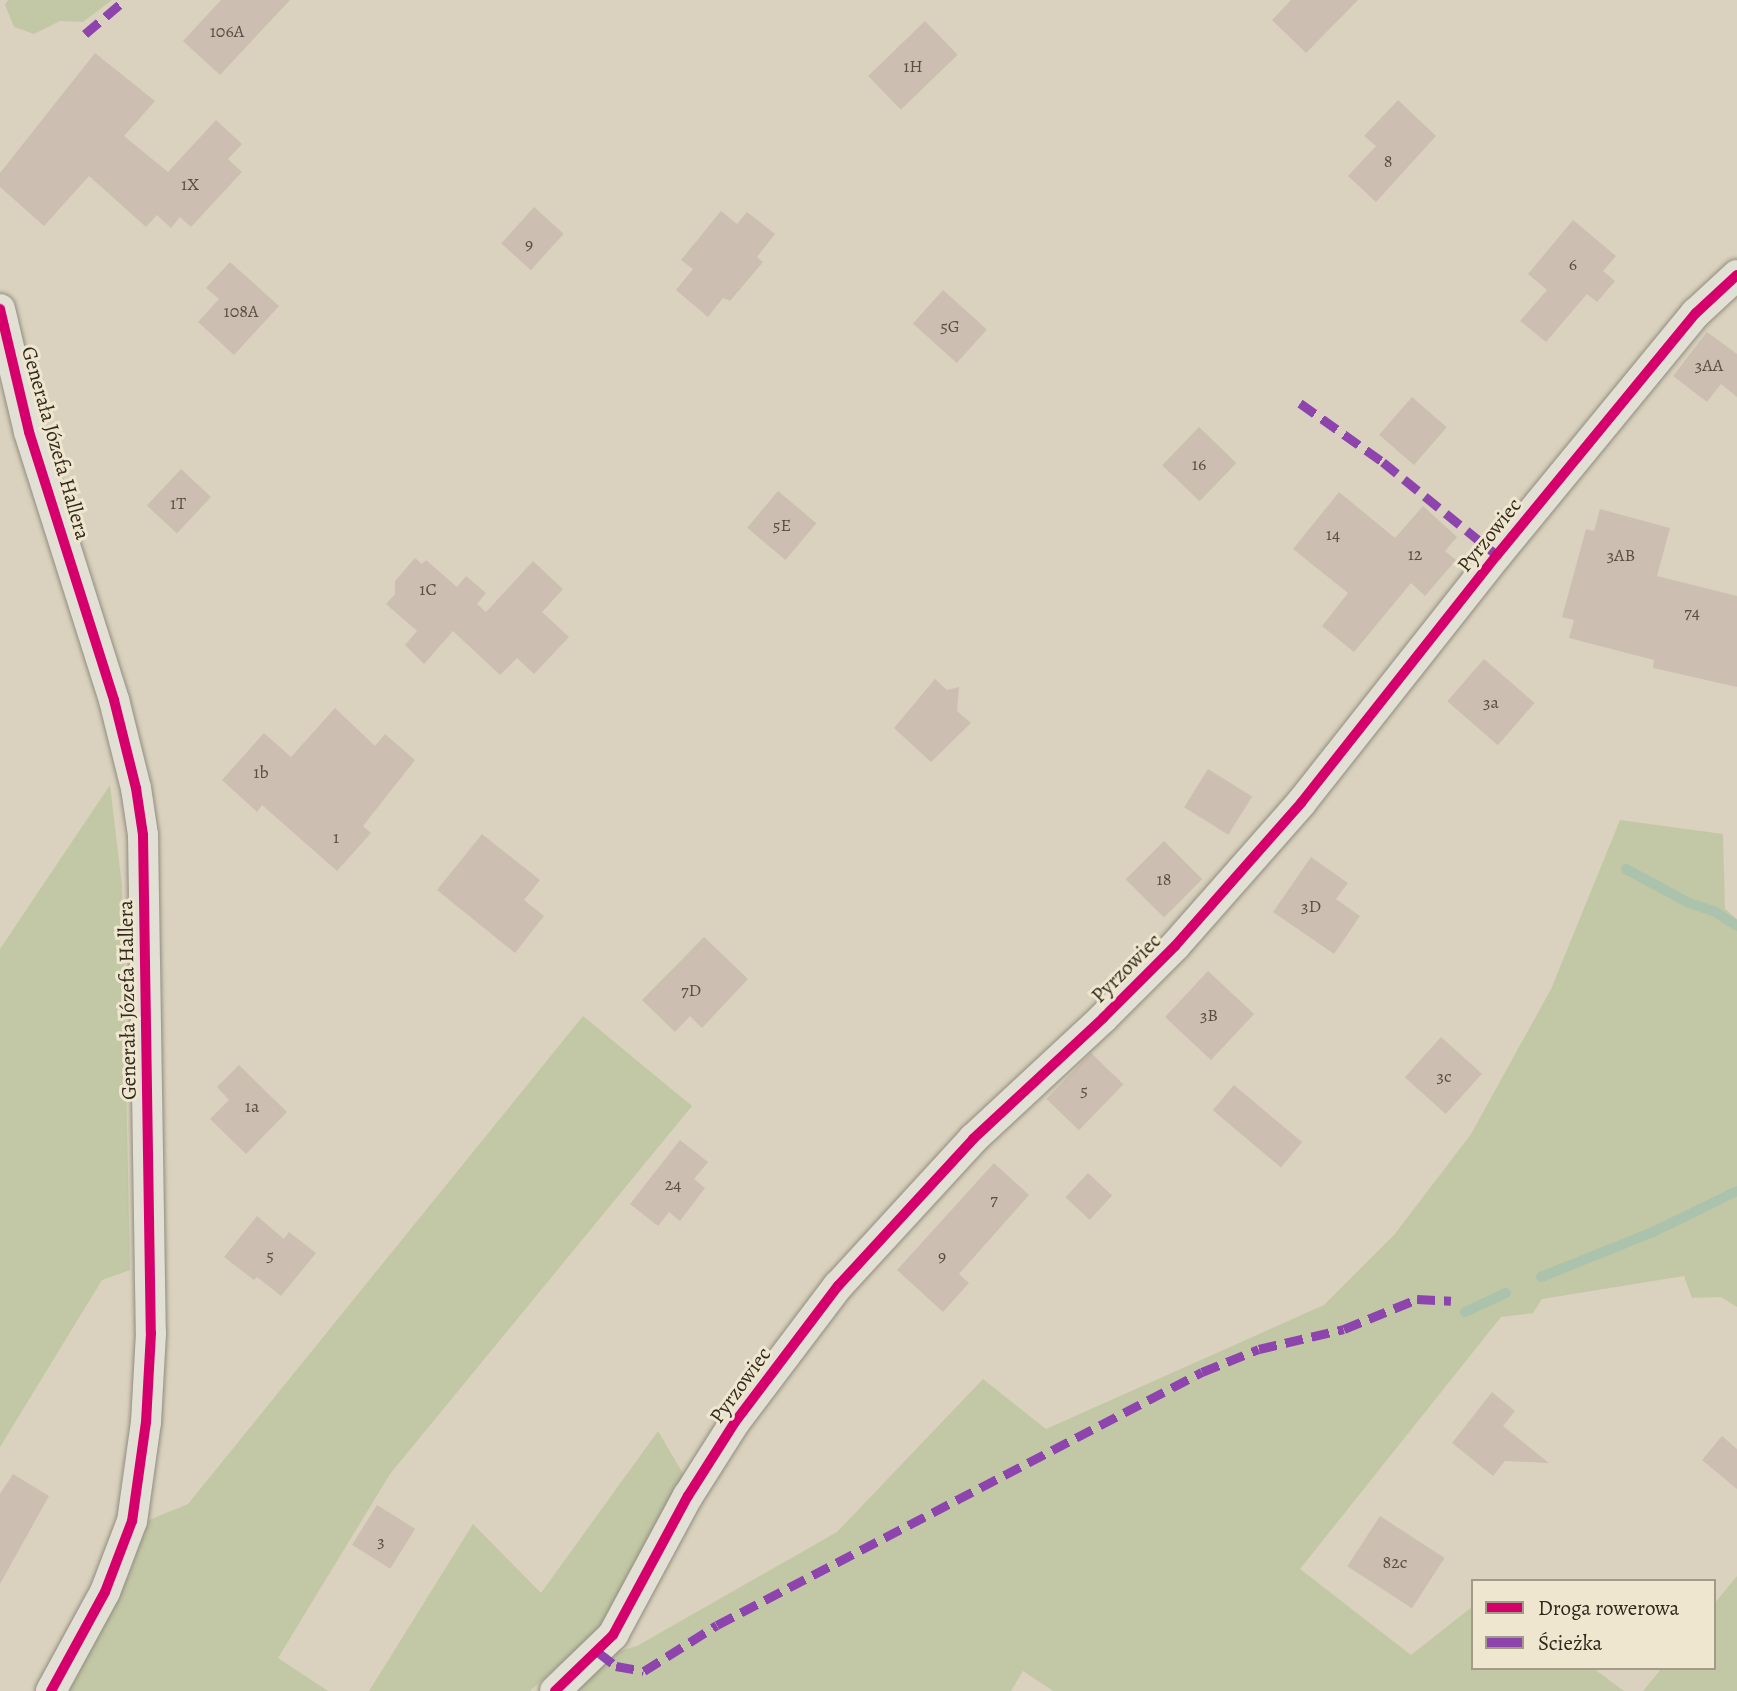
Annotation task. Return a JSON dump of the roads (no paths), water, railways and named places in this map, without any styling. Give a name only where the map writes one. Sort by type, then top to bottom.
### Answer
[{"type":"street","name":"Pyrzowiec","points":[[555,1691],[613,1635],[688,1496],[735,1422],[838,1286],[973,1139],[1103,1018],[1175,946],[1301,803],[1497,555],[1696,313],[1737,275]]},
{"type":"street","name":"Generała Józefa Hallera","points":[[0,309],[29,432],[114,700],[136,788],[143,835],[151,1333],[146,1422],[132,1521],[104,1592],[51,1691]]},
{"type":"waterway","points":[[1626,869],[1689,903],[1714,911],[1737,926]]},
{"type":"waterway","points":[[1541,1277],[1653,1232],[1737,1191]]},
{"type":"waterway","points":[[1465,1312],[1506,1293]]}]
